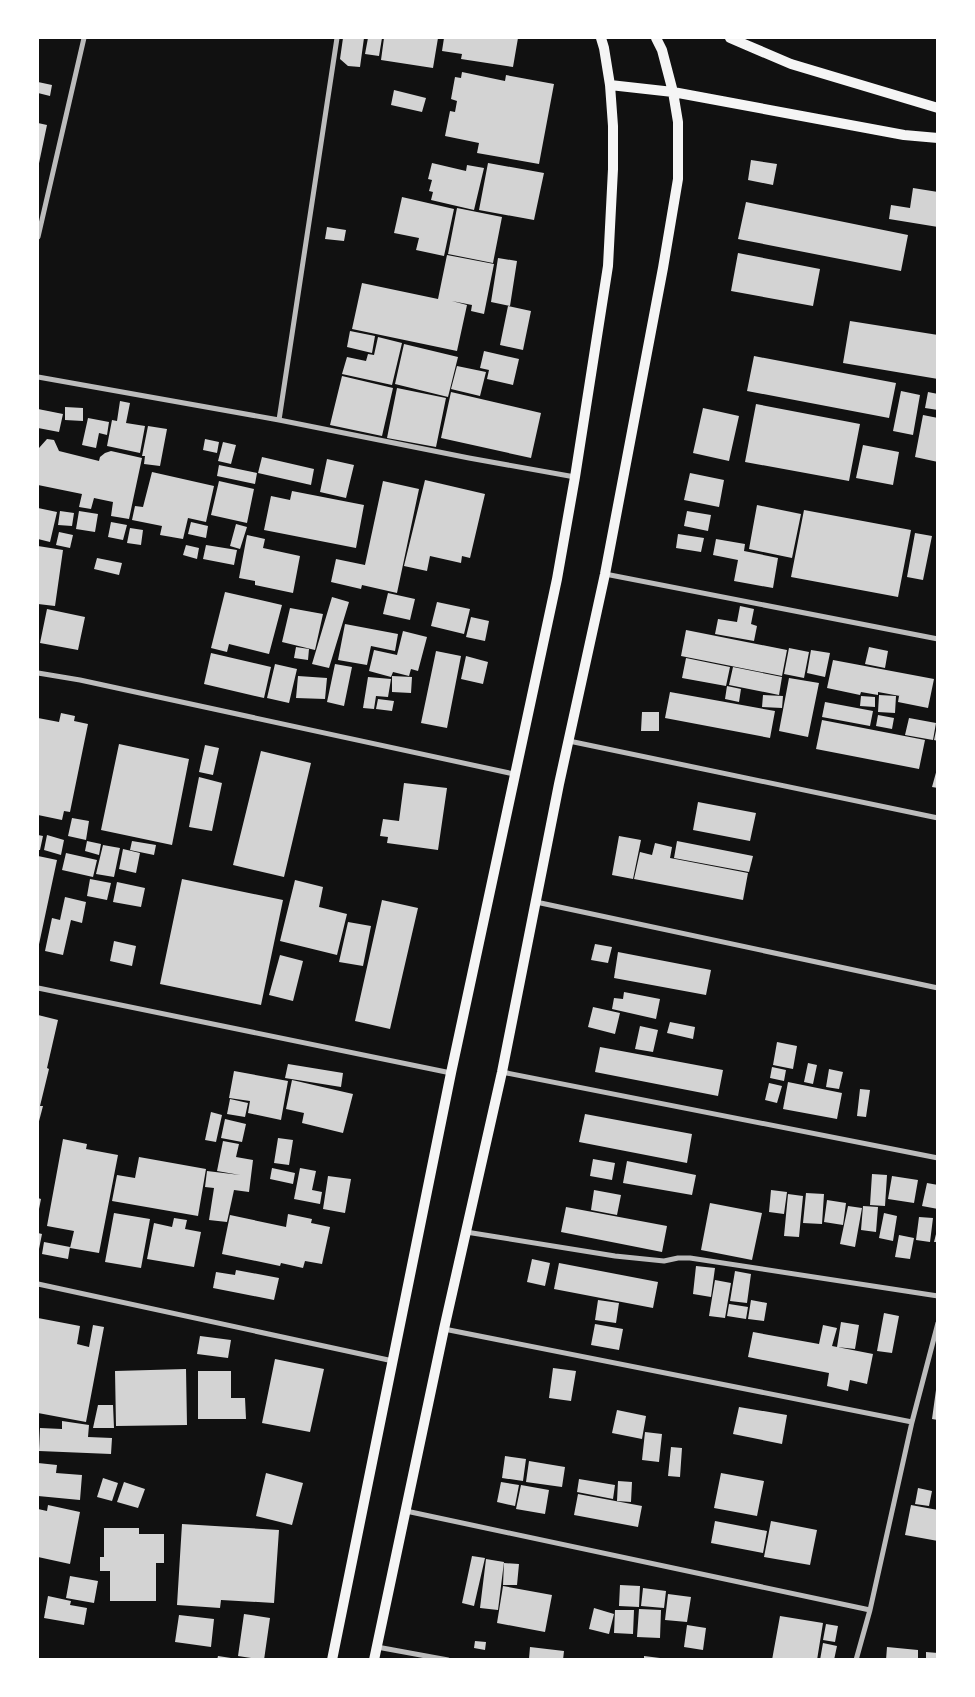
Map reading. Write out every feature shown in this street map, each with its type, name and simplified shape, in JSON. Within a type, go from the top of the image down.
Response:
[{"type":"main road","points":[[332,1660],[451,1073],[557,579],[575,477],[608,266],[613,169],[613,126],[610,85],[604,48],[600,38]]},
{"type":"main road","points":[[374,1660],[444,1330],[502,1072],[605,574],[647,355],[678,179],[678,122],[673,92],[662,50],[656,38]]},
{"type":"main road","points":[[730,38],[791,64],[938,108]]},
{"type":"main road","points":[[610,85],[673,92],[904,135],[938,138]]},
{"type":"street","points":[[38,237],[84,38]]},
{"type":"street","points":[[279,420],[337,38]]},
{"type":"street","points":[[38,377],[279,420],[575,477]]},
{"type":"street","points":[[605,574],[938,640]]},
{"type":"street","points":[[38,674],[80,680],[514,774]]},
{"type":"street","points":[[569,741],[938,818]]},
{"type":"street","points":[[536,902],[938,988]]},
{"type":"street","points":[[38,988],[451,1073]]},
{"type":"street","points":[[502,1072],[938,1158]]},
{"type":"street","points":[[466,1232],[615,1256],[664,1261],[690,1258],[938,1296]]},
{"type":"street","points":[[38,1284],[393,1361]]},
{"type":"street","points":[[856,1660],[870,1610],[912,1422],[938,1323]]},
{"type":"street","points":[[444,1330],[912,1422]]},
{"type":"street","points":[[406,1511],[870,1610]]},
{"type":"street","points":[[377,1647],[448,1660]]},
{"type":"building","points":[[343,38],[364,38],[360,67],[348,66],[340,59]]},
{"type":"building","points":[[368,38],[382,38],[379,56],[365,54]]},
{"type":"building","points":[[384,38],[438,38],[433,68],[381,60]]},
{"type":"building","points":[[444,38],[518,38],[513,67],[461,59],[462,54],[442,51]]},
{"type":"building","points":[[462,72],[505,81],[506,75],[554,84],[539,164],[477,153],[479,143],[445,136],[450,111],[455,112],[457,101],[451,99],[455,77],[461,78]]},
{"type":"building","points":[[38,82],[52,85],[50,96],[38,93]]},
{"type":"building","points":[[394,90],[426,98],[422,112],[391,105]]},
{"type":"building","points":[[38,123],[47,125],[38,168]]},
{"type":"building","points":[[751,160],[777,164],[773,185],[748,180]]},
{"type":"building","points":[[432,163],[466,171],[467,165],[484,168],[474,210],[431,200],[433,192],[429,191],[432,180],[428,179]]},
{"type":"building","points":[[488,163],[544,173],[534,220],[479,210]]},
{"type":"building","points":[[913,188],[938,192],[938,227],[889,219],[891,205],[910,208]]},
{"type":"building","points":[[402,197],[454,209],[444,256],[416,250],[419,238],[394,233]]},
{"type":"building","points":[[746,202],[908,235],[901,271],[738,239]]},
{"type":"building","points":[[457,208],[502,217],[493,263],[448,254]]},
{"type":"building","points":[[327,227],[346,230],[344,241],[325,239]]},
{"type":"building","points":[[738,253],[820,269],[813,306],[731,291]]},
{"type":"building","points":[[447,255],[494,264],[484,314],[471,311],[472,305],[452,301],[467,305],[457,351],[352,329],[362,283],[438,299]]},
{"type":"building","points":[[498,258],[517,261],[510,306],[491,302]]},
{"type":"building","points":[[508,306],[531,311],[523,350],[500,345]]},
{"type":"building","points":[[850,321],[938,335],[938,379],[843,363]]},
{"type":"building","points":[[350,331],[375,336],[372,353],[347,347]]},
{"type":"building","points":[[378,337],[402,343],[392,385],[342,374],[347,357],[366,361],[368,354],[374,355]]},
{"type":"building","points":[[404,344],[458,357],[448,397],[395,384]]},
{"type":"building","points":[[484,351],[519,359],[513,385],[487,379],[489,370],[480,368]]},
{"type":"building","points":[[754,356],[896,383],[889,418],[747,391]]},
{"type":"building","points":[[457,366],[486,372],[480,396],[451,389]]},
{"type":"building","points":[[342,376],[393,388],[382,436],[330,425]]},
{"type":"building","points":[[397,388],[446,398],[436,447],[387,438]]},
{"type":"building","points":[[901,391],[920,395],[913,435],[893,431]]},
{"type":"building","points":[[451,392],[541,413],[531,458],[441,438]]},
{"type":"building","points":[[928,392],[938,394],[938,410],[925,408]]},
{"type":"building","points":[[120,401],[130,403],[126,423],[145,426],[140,453],[107,446],[112,420],[117,421]]},
{"type":"building","points":[[756,404],[860,424],[849,481],[745,462]]},
{"type":"building","points":[[65,407],[83,408],[83,421],[65,420]]},
{"type":"building","points":[[703,408],[739,416],[729,461],[693,453]]},
{"type":"building","points":[[38,409],[63,414],[59,432],[38,428]]},
{"type":"building","points":[[923,415],[938,418],[938,462],[915,457]]},
{"type":"building","points":[[88,418],[109,422],[107,435],[99,433],[96,448],[82,445]]},
{"type":"building","points":[[148,426],[167,429],[160,466],[144,464],[145,456],[142,456]]},
{"type":"building","points":[[47,439],[54,440],[59,451],[99,461],[100,457],[111,451],[142,458],[129,519],[111,516],[113,502],[94,498],[91,509],[79,507],[82,494],[38,485],[39,448]]},
{"type":"building","points":[[205,439],[219,442],[217,453],[203,450]]},
{"type":"building","points":[[223,442],[236,445],[231,464],[218,461]]},
{"type":"building","points":[[863,445],[899,452],[893,485],[856,478]]},
{"type":"building","points":[[262,457],[314,469],[311,485],[258,473]]},
{"type":"building","points":[[327,459],[354,465],[346,498],[320,492]]},
{"type":"building","points":[[219,465],[257,473],[255,484],[217,476]]},
{"type":"building","points":[[152,472],[214,486],[206,522],[188,518],[183,539],[160,535],[162,526],[132,520],[135,506],[143,507]]},
{"type":"building","points":[[690,473],[724,480],[719,507],[684,500]]},
{"type":"building","points":[[425,480],[485,494],[470,558],[462,556],[461,563],[430,556],[427,571],[404,566]]},
{"type":"building","points":[[219,481],[254,489],[247,523],[211,515]]},
{"type":"building","points":[[383,481],[419,489],[397,593],[362,585],[361,589],[331,582],[336,559],[365,565]]},
{"type":"building","points":[[292,491],[364,505],[356,548],[264,530],[271,496],[290,500]]},
{"type":"building","points":[[757,505],[801,514],[792,558],[749,549]]},
{"type":"building","points":[[38,508],[57,512],[50,542],[38,539]]},
{"type":"building","points":[[804,510],[911,530],[898,597],[791,577]]},
{"type":"building","points":[[60,511],[74,513],[72,526],[58,525]]},
{"type":"building","points":[[79,511],[98,514],[95,532],[76,529]]},
{"type":"building","points":[[687,511],[711,515],[708,531],[684,526]]},
{"type":"building","points":[[111,522],[127,525],[123,540],[108,537]]},
{"type":"building","points":[[191,522],[208,526],[206,538],[188,534]]},
{"type":"building","points":[[236,524],[247,527],[240,549],[230,546]]},
{"type":"building","points":[[130,528],[143,530],[141,545],[127,543]]},
{"type":"building","points":[[59,532],[73,535],[70,548],[56,545]]},
{"type":"building","points":[[915,533],[932,536],[923,580],[907,577]]},
{"type":"building","points":[[678,534],[704,538],[701,552],[676,548]]},
{"type":"building","points":[[247,535],[265,539],[263,548],[300,556],[293,593],[255,585],[255,581],[239,578]]},
{"type":"building","points":[[716,539],[745,544],[744,551],[778,558],[773,588],[734,581],[738,560],[713,555]]},
{"type":"building","points":[[186,545],[199,548],[197,559],[183,555]]},
{"type":"building","points":[[206,545],[237,550],[234,565],[203,559]]},
{"type":"building","points":[[38,546],[63,550],[55,606],[38,604]]},
{"type":"building","points":[[97,558],[122,563],[119,575],[94,569]]},
{"type":"building","points":[[225,592],[282,605],[269,654],[229,644],[227,652],[211,648]]},
{"type":"building","points":[[388,593],[415,599],[410,620],[383,614]]},
{"type":"building","points":[[332,597],[349,602],[329,668],[312,664]]},
{"type":"building","points":[[437,602],[470,609],[464,634],[431,626]]},
{"type":"building","points":[[740,606],[754,609],[751,624],[757,626],[754,641],[715,634],[718,619],[737,622]]},
{"type":"building","points":[[290,608],[323,614],[315,650],[282,642]]},
{"type":"building","points":[[47,609],[85,617],[78,650],[40,643]]},
{"type":"building","points":[[471,617],[489,621],[485,641],[466,637]]},
{"type":"building","points":[[345,624],[398,634],[395,651],[371,646],[367,665],[338,660]]},
{"type":"building","points":[[686,630],[787,650],[782,676],[681,656]]},
{"type":"building","points":[[403,631],[427,637],[418,671],[411,669],[409,676],[393,672],[391,677],[369,671],[374,650],[397,655]]},
{"type":"building","points":[[296,647],[309,649],[308,660],[294,658]]},
{"type":"building","points":[[869,647],[888,651],[885,668],[865,664]]},
{"type":"building","points":[[789,648],[809,652],[804,678],[784,674]]},
{"type":"building","points":[[811,650],[830,653],[825,677],[807,673]]},
{"type":"building","points":[[436,651],[461,656],[447,728],[421,723]]},
{"type":"building","points":[[211,653],[271,667],[264,698],[204,684]]},
{"type":"building","points":[[466,656],[488,662],[483,684],[461,679]]},
{"type":"building","points":[[686,658],[730,667],[726,686],[682,678]]},
{"type":"building","points":[[833,660],[934,679],[928,708],[898,702],[900,696],[878,692],[878,695],[861,692],[860,695],[827,688]]},
{"type":"building","points":[[275,664],[297,669],[289,703],[267,698]]},
{"type":"building","points":[[335,664],[352,667],[344,706],[327,702]]},
{"type":"building","points":[[733,667],[782,677],[779,695],[729,685]]},
{"type":"building","points":[[298,676],[327,678],[325,699],[296,698]]},
{"type":"building","points":[[392,676],[412,677],[411,693],[392,692]]},
{"type":"building","points":[[368,677],[391,679],[388,697],[376,696],[374,709],[363,708]]},
{"type":"building","points":[[789,678],[819,683],[808,737],[779,731]]},
{"type":"building","points":[[727,686],[741,689],[739,702],[725,699]]},
{"type":"building","points":[[670,692],[775,711],[770,738],[665,718]]},
{"type":"building","points":[[763,695],[783,696],[782,708],[762,707]]},
{"type":"building","points":[[879,695],[896,696],[895,713],[878,712]]},
{"type":"building","points":[[861,696],[875,697],[875,707],[860,706]]},
{"type":"building","points":[[378,699],[394,701],[392,711],[376,709]]},
{"type":"building","points":[[825,702],[873,711],[870,726],[822,717]]},
{"type":"building","points":[[642,712],[659,712],[659,731],[641,731]]},
{"type":"building","points":[[61,713],[75,716],[74,721],[88,724],[70,812],[64,811],[62,820],[38,815],[38,718],[59,722]]},
{"type":"building","points":[[878,715],[894,718],[892,729],[876,726]]},
{"type":"building","points":[[909,718],[936,723],[933,740],[905,735]]},
{"type":"building","points":[[822,720],[925,740],[919,769],[816,749]]},
{"type":"building","points":[[938,726],[938,741],[934,740]]},
{"type":"building","points":[[119,744],[189,759],[172,845],[101,830]]},
{"type":"building","points":[[205,745],[219,748],[213,775],[199,772]]},
{"type":"building","points":[[261,751],[311,763],[284,877],[233,865]]},
{"type":"building","points":[[938,769],[938,788],[932,787]]},
{"type":"building","points":[[199,777],[222,783],[212,831],[189,827]]},
{"type":"building","points":[[404,783],[447,788],[438,850],[387,843],[388,837],[380,836],[383,819],[399,821]]},
{"type":"building","points":[[698,802],[756,813],[750,841],[693,830]]},
{"type":"building","points":[[72,818],[89,821],[86,840],[68,836]]},
{"type":"building","points":[[38,835],[43,836],[40,850],[38,850]]},
{"type":"building","points":[[47,835],[64,840],[61,855],[44,850]]},
{"type":"building","points":[[619,836],[641,840],[633,879],[612,875]]},
{"type":"building","points":[[87,841],[101,844],[99,855],[85,851]]},
{"type":"building","points":[[132,841],[156,845],[154,855],[130,850]]},
{"type":"building","points":[[677,841],[753,856],[749,872],[674,858]]},
{"type":"building","points":[[655,843],[672,847],[670,858],[748,873],[743,900],[634,879],[640,852],[652,855]]},
{"type":"building","points":[[103,845],[120,848],[114,877],[96,874]]},
{"type":"building","points":[[123,849],[140,853],[136,873],[119,869]]},
{"type":"building","points":[[66,853],[97,860],[93,877],[62,870]]},
{"type":"building","points":[[38,856],[57,860],[38,949]]},
{"type":"building","points":[[90,879],[111,883],[107,900],[87,896]]},
{"type":"building","points":[[182,879],[283,900],[261,1005],[160,984]]},
{"type":"building","points":[[295,880],[323,887],[319,907],[347,914],[337,955],[280,941]]},
{"type":"building","points":[[117,882],[145,888],[141,907],[113,902]]},
{"type":"building","points":[[65,897],[86,902],[82,923],[71,920],[63,955],[45,951],[52,918],[60,920]]},
{"type":"building","points":[[382,900],[418,908],[390,1029],[355,1021]]},
{"type":"building","points":[[348,922],[371,926],[363,966],[339,962]]},
{"type":"building","points":[[114,941],[136,946],[132,966],[110,961]]},
{"type":"building","points":[[595,944],[612,947],[608,963],[591,960]]},
{"type":"building","points":[[618,952],[711,970],[706,995],[614,978]]},
{"type":"building","points":[[280,955],[303,961],[293,1001],[269,995]]},
{"type":"building","points":[[624,992],[660,999],[656,1019],[612,1009],[614,998],[623,999]]},
{"type":"building","points":[[593,1007],[620,1013],[615,1034],[588,1027]]},
{"type":"building","points":[[38,1015],[58,1020],[47,1068],[49,1069],[40,1106],[43,1106],[38,1125]]},
{"type":"building","points":[[670,1022],[695,1027],[693,1039],[667,1033]]},
{"type":"building","points":[[640,1026],[658,1030],[653,1052],[635,1049]]},
{"type":"building","points":[[777,1042],[797,1046],[793,1069],[773,1065]]},
{"type":"building","points":[[600,1047],[723,1070],[718,1096],[595,1072]]},
{"type":"building","points":[[808,1063],[817,1065],[813,1084],[804,1082]]},
{"type":"building","points":[[288,1064],[343,1073],[341,1087],[285,1078]]},
{"type":"building","points":[[772,1067],[786,1070],[784,1081],[770,1078]]},
{"type":"building","points":[[829,1069],[843,1072],[839,1089],[826,1087]]},
{"type":"building","points":[[234,1071],[288,1081],[281,1120],[248,1113],[250,1101],[229,1098]]},
{"type":"building","points":[[292,1080],[353,1094],[343,1133],[302,1123],[304,1113],[286,1109]]},
{"type":"building","points":[[788,1082],[842,1093],[837,1119],[783,1109]]},
{"type":"building","points":[[769,1083],[782,1086],[777,1103],[765,1100]]},
{"type":"building","points":[[860,1089],[870,1090],[866,1117],[857,1116]]},
{"type":"building","points":[[230,1099],[248,1103],[245,1117],[227,1114]]},
{"type":"building","points":[[211,1112],[222,1115],[216,1142],[205,1140]]},
{"type":"building","points":[[585,1114],[692,1134],[687,1163],[579,1142]]},
{"type":"building","points":[[225,1119],[246,1124],[242,1142],[221,1138]]},
{"type":"building","points":[[278,1138],[293,1140],[289,1165],[274,1163]]},
{"type":"building","points":[[63,1139],[87,1144],[86,1149],[118,1155],[99,1253],[70,1248],[74,1231],[47,1226]]},
{"type":"building","points":[[223,1141],[239,1144],[236,1157],[253,1160],[249,1192],[234,1190],[227,1222],[209,1220],[214,1188],[205,1187],[207,1171],[240,1175],[217,1171]]},
{"type":"building","points":[[139,1157],[206,1169],[198,1216],[112,1201],[117,1175],[135,1178]]},
{"type":"building","points":[[593,1159],[615,1163],[612,1180],[590,1176]]},
{"type":"building","points":[[627,1161],[696,1175],[692,1195],[623,1183]]},
{"type":"building","points":[[272,1168],[295,1173],[293,1184],[270,1179]]},
{"type":"building","points":[[300,1168],[316,1171],[312,1190],[322,1192],[320,1204],[294,1199]]},
{"type":"building","points":[[872,1174],[887,1175],[885,1206],[870,1205]]},
{"type":"building","points":[[328,1176],[351,1179],[345,1213],[323,1209]]},
{"type":"building","points":[[892,1176],[918,1180],[914,1203],[888,1199]]},
{"type":"building","points":[[927,1183],[938,1185],[938,1209],[922,1206]]},
{"type":"building","points":[[594,1190],[621,1195],[617,1215],[591,1210]]},
{"type":"building","points":[[771,1190],[787,1192],[784,1214],[769,1212]]},
{"type":"building","points":[[806,1193],[824,1194],[822,1224],[803,1223]]},
{"type":"building","points":[[788,1194],[803,1196],[799,1237],[784,1236]]},
{"type":"building","points":[[38,1198],[41,1199],[38,1214]]},
{"type":"building","points":[[827,1200],[846,1203],[843,1225],[824,1222]]},
{"type":"building","points":[[710,1203],[762,1213],[752,1260],[701,1250]]},
{"type":"building","points":[[848,1206],[862,1208],[855,1247],[840,1244]]},
{"type":"building","points":[[863,1206],[878,1207],[876,1232],[861,1230]]},
{"type":"building","points":[[566,1207],[667,1226],[662,1252],[561,1232]]},
{"type":"building","points":[[114,1213],[150,1219],[141,1268],[105,1262]]},
{"type":"building","points":[[884,1213],[897,1216],[893,1241],[879,1238]]},
{"type":"building","points":[[288,1214],[312,1219],[311,1223],[330,1227],[322,1264],[305,1261],[303,1268],[281,1263],[280,1266],[222,1254],[230,1215],[286,1227]]},
{"type":"building","points":[[919,1217],[933,1218],[930,1242],[916,1240]]},
{"type":"building","points":[[174,1218],[187,1220],[185,1229],[201,1232],[194,1267],[147,1259],[154,1223],[172,1227]]},
{"type":"building","points":[[937,1230],[938,1242],[934,1242]]},
{"type":"building","points":[[38,1233],[42,1234],[38,1254]]},
{"type":"building","points":[[899,1235],[914,1238],[910,1259],[895,1257]]},
{"type":"building","points":[[44,1242],[70,1247],[68,1259],[42,1254]]},
{"type":"building","points":[[532,1259],[550,1263],[545,1286],[527,1282]]},
{"type":"building","points":[[559,1263],[658,1282],[653,1308],[554,1289]]},
{"type":"building","points":[[696,1266],[715,1268],[711,1297],[693,1294]]},
{"type":"building","points":[[236,1270],[279,1278],[274,1300],[213,1288],[216,1272],[235,1275]]},
{"type":"building","points":[[735,1271],[751,1274],[747,1303],[730,1301]]},
{"type":"building","points":[[715,1280],[731,1283],[725,1318],[709,1316]]},
{"type":"building","points":[[598,1300],[619,1303],[616,1323],[595,1320]]},
{"type":"building","points":[[751,1300],[767,1303],[764,1321],[748,1319]]},
{"type":"building","points":[[729,1304],[748,1307],[746,1319],[727,1316]]},
{"type":"building","points":[[884,1313],[899,1316],[892,1353],[877,1351]]},
{"type":"building","points":[[38,1318],[80,1326],[77,1344],[89,1347],[93,1325],[104,1327],[86,1422],[38,1413]]},
{"type":"building","points":[[841,1322],[859,1325],[855,1349],[837,1347]]},
{"type":"building","points":[[595,1324],[623,1329],[619,1350],[591,1345]]},
{"type":"building","points":[[823,1325],[837,1328],[832,1346],[873,1354],[867,1384],[850,1380],[848,1391],[827,1386],[829,1373],[748,1357],[753,1332],[819,1344]]},
{"type":"building","points":[[200,1336],[231,1340],[228,1358],[197,1354]]},
{"type":"building","points":[[275,1359],[324,1369],[310,1432],[262,1423]]},
{"type":"building","points":[[553,1368],[576,1371],[571,1401],[549,1398]]},
{"type":"building","points":[[186,1369],[187,1425],[116,1426],[115,1371]]},
{"type":"building","points":[[198,1371],[231,1371],[231,1398],[245,1398],[246,1419],[198,1419]]},
{"type":"building","points":[[936,1390],[938,1390],[938,1420],[932,1419]]},
{"type":"building","points":[[98,1405],[113,1405],[114,1428],[93,1428]]},
{"type":"building","points":[[739,1407],[787,1415],[782,1444],[733,1434]]},
{"type":"building","points":[[617,1410],[646,1416],[642,1439],[612,1433]]},
{"type":"building","points":[[62,1421],[89,1425],[88,1437],[112,1438],[111,1454],[39,1451],[40,1428],[62,1429]]},
{"type":"building","points":[[645,1432],[662,1434],[659,1462],[642,1460]]},
{"type":"building","points":[[671,1447],[682,1448],[680,1477],[668,1476]]},
{"type":"building","points":[[505,1456],[526,1459],[523,1481],[502,1478]]},
{"type":"building","points":[[529,1461],[565,1467],[562,1487],[526,1482]]},
{"type":"building","points":[[38,1463],[57,1465],[56,1473],[82,1475],[80,1500],[38,1496]]},
{"type":"building","points":[[266,1473],[303,1483],[292,1525],[256,1516]]},
{"type":"building","points":[[721,1473],[764,1481],[757,1516],[714,1508]]},
{"type":"building","points":[[103,1478],[118,1483],[112,1501],[97,1497]]},
{"type":"building","points":[[579,1479],[615,1485],[613,1499],[577,1492]]},
{"type":"building","points":[[618,1481],[632,1482],[631,1502],[617,1501]]},
{"type":"building","points":[[124,1482],[145,1489],[138,1508],[117,1502]]},
{"type":"building","points":[[501,1482],[519,1485],[515,1506],[497,1502]]},
{"type":"building","points":[[521,1485],[549,1490],[545,1514],[516,1509]]},
{"type":"building","points":[[918,1488],[932,1491],[929,1506],[915,1504]]},
{"type":"building","points":[[578,1494],[642,1506],[638,1527],[574,1515]]},
{"type":"building","points":[[48,1505],[80,1512],[70,1564],[38,1557],[38,1509],[47,1511]]},
{"type":"building","points":[[911,1505],[938,1510],[938,1541],[905,1535]]},
{"type":"building","points":[[715,1521],[767,1531],[763,1553],[711,1543]]},
{"type":"building","points":[[771,1521],[817,1530],[810,1565],[764,1557]]},
{"type":"building","points":[[182,1524],[279,1530],[274,1603],[221,1600],[220,1608],[177,1605]]},
{"type":"building","points":[[104,1528],[139,1528],[139,1534],[164,1534],[164,1563],[156,1563],[156,1601],[110,1601],[110,1571],[100,1571],[100,1557],[104,1557]]},
{"type":"building","points":[[472,1556],[485,1558],[474,1606],[462,1603]]},
{"type":"building","points":[[486,1559],[504,1562],[498,1610],[480,1608]]},
{"type":"building","points":[[504,1563],[519,1564],[517,1585],[503,1585]]},
{"type":"building","points":[[70,1576],[98,1581],[94,1603],[66,1598]]},
{"type":"building","points":[[620,1585],[640,1586],[639,1607],[619,1606]]},
{"type":"building","points":[[503,1586],[552,1595],[545,1632],[497,1623]]},
{"type":"building","points":[[643,1588],[666,1591],[664,1608],[641,1606]]},
{"type":"building","points":[[668,1594],[691,1597],[687,1622],[665,1620]]},
{"type":"building","points":[[48,1596],[71,1601],[70,1605],[87,1608],[84,1625],[44,1618]]},
{"type":"building","points":[[594,1608],[614,1614],[609,1634],[589,1629]]},
{"type":"building","points":[[639,1609],[661,1610],[660,1638],[637,1637]]},
{"type":"building","points":[[615,1610],[634,1610],[633,1634],[614,1633]]},
{"type":"building","points":[[244,1614],[270,1618],[264,1660],[238,1656]]},
{"type":"building","points":[[179,1615],[214,1619],[211,1647],[175,1642]]},
{"type":"building","points":[[780,1616],[823,1623],[817,1660],[772,1660]]},
{"type":"building","points":[[826,1624],[838,1626],[835,1642],[823,1640]]},
{"type":"building","points":[[687,1625],[706,1628],[703,1650],[684,1647]]},
{"type":"building","points":[[475,1641],[486,1642],[485,1650],[474,1648]]},
{"type":"building","points":[[823,1643],[837,1646],[834,1660],[820,1660]]},
{"type":"building","points":[[530,1647],[564,1651],[563,1660],[529,1659]]},
{"type":"building","points":[[887,1647],[918,1650],[918,1660],[886,1660]]},
{"type":"building","points":[[926,1652],[938,1653],[938,1660],[926,1660]]},
{"type":"building","points":[[218,1656],[231,1658],[231,1660],[217,1660]]},
{"type":"building","points":[[644,1656],[660,1658],[659,1660],[644,1660]]}]
